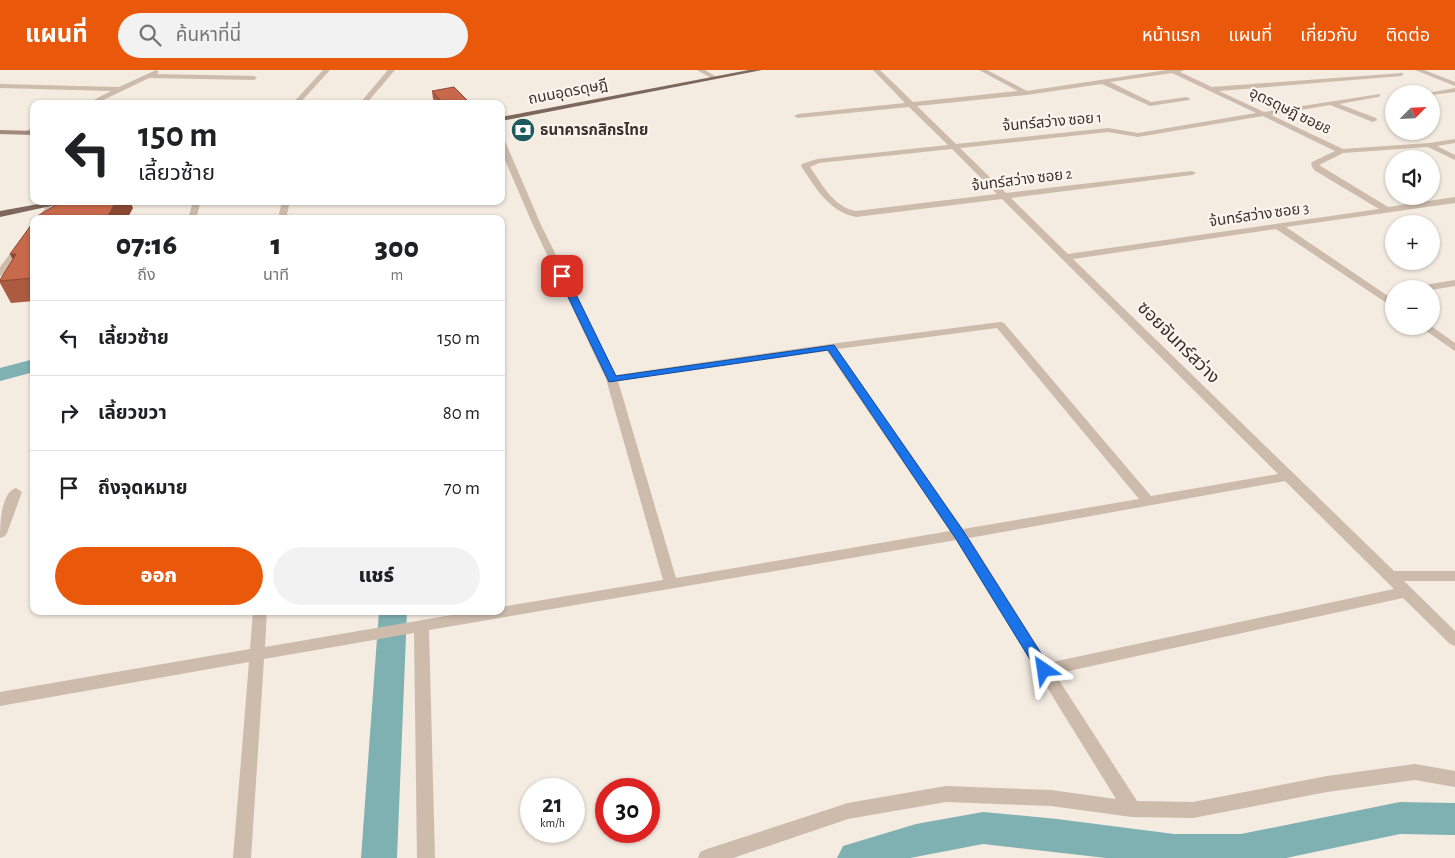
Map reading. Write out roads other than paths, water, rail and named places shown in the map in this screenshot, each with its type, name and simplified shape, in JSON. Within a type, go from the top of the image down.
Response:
[{"type":"main road","name":"ถนนอุดรดุษฎี","points":[[505,118],[759,70]]},
{"type":"main road","points":[[0,214],[52,205]]},
{"type":"street","points":[[98,100],[161,70]]},
{"type":"street","points":[[299,100],[327,70]]},
{"type":"street","points":[[366,100],[392,70]]},
{"type":"street","points":[[700,70],[715,78]]},
{"type":"street","name":"ซอยจันทร์สว่าง","points":[[876,70],[1455,640]]},
{"type":"street","points":[[982,70],[1026,93]]},
{"type":"street","points":[[798,116],[1026,93],[1174,70]]},
{"type":"street","name":"อุดรดุษฎี ซอย8","points":[[1174,70],[1342,151]]},
{"type":"street","points":[[1418,70],[1455,84]]},
{"type":"street","points":[[1211,89],[1401,74]]},
{"type":"street","points":[[149,76],[254,78]]},
{"type":"street","points":[[1104,82],[1150,104],[1187,98]]},
{"type":"street","points":[[0,86],[122,89]]},
{"type":"street","points":[[1440,92],[1455,90]]},
{"type":"street","name":"จ้นทร์สว่าง ซอย 1","points":[[856,214],[846,213],[837,208],[805,166],[817,161],[1108,130],[1138,135],[1378,95]]},
{"type":"street","points":[[1330,103],[1373,120]]},
{"type":"street","points":[[25,133],[30,131]]},
{"type":"street","points":[[0,132],[30,133]]},
{"type":"street","points":[[1387,210],[1317,168],[1315,164],[1318,160],[1342,151],[1429,145],[1455,141]]},
{"type":"street","points":[[1429,145],[1455,158]]},
{"type":"street","points":[[505,150],[537,225],[612,379],[671,584]]},
{"type":"street","name":"จ้นทร์สว่าง ซอย 2","points":[[856,214],[1192,173]]},
{"type":"street","name":"จ้นทร์สว่าง ซอย 3","points":[[1066,257],[1455,200]]},
{"type":"street","points":[[44,215],[52,205]]},
{"type":"street","points":[[1278,226],[1385,299]]},
{"type":"street","points":[[0,273],[30,233]]},
{"type":"street","points":[[1440,285],[1455,283]]},
{"type":"street","points":[[1379,295],[1385,294]]},
{"type":"street","points":[[612,379],[830,347],[1000,326],[1149,502]]},
{"type":"street","points":[[1437,335],[1455,348]]},
{"type":"street","points":[[830,347],[960,536],[1132,809]]},
{"type":"street","points":[[505,610],[960,536],[1288,476]]},
{"type":"street","points":[[0,533],[16,492]]},
{"type":"street","points":[[1390,576],[1455,576]]},
{"type":"street","points":[[1044,670],[1406,592]]},
{"type":"street","points":[[242,858],[260,615]]},
{"type":"street","points":[[0,699],[474,615]]},
{"type":"street","points":[[415,626],[426,858]]},
{"type":"street","points":[[707,858],[848,811],[946,794],[1051,798],[1132,809],[1193,810],[1327,784],[1415,772],[1455,780]]},
{"type":"waterway","points":[[0,375],[30,366]]},
{"type":"waterway","points":[[379,858],[393,615]]},
{"type":"waterway","points":[[855,858],[916,840],[983,828],[1057,835],[1174,851],[1241,851],[1400,818],[1455,819]]},
{"type":"place","name":"ธนาคารกสิกรไทย","points":[[523,130]]}]
